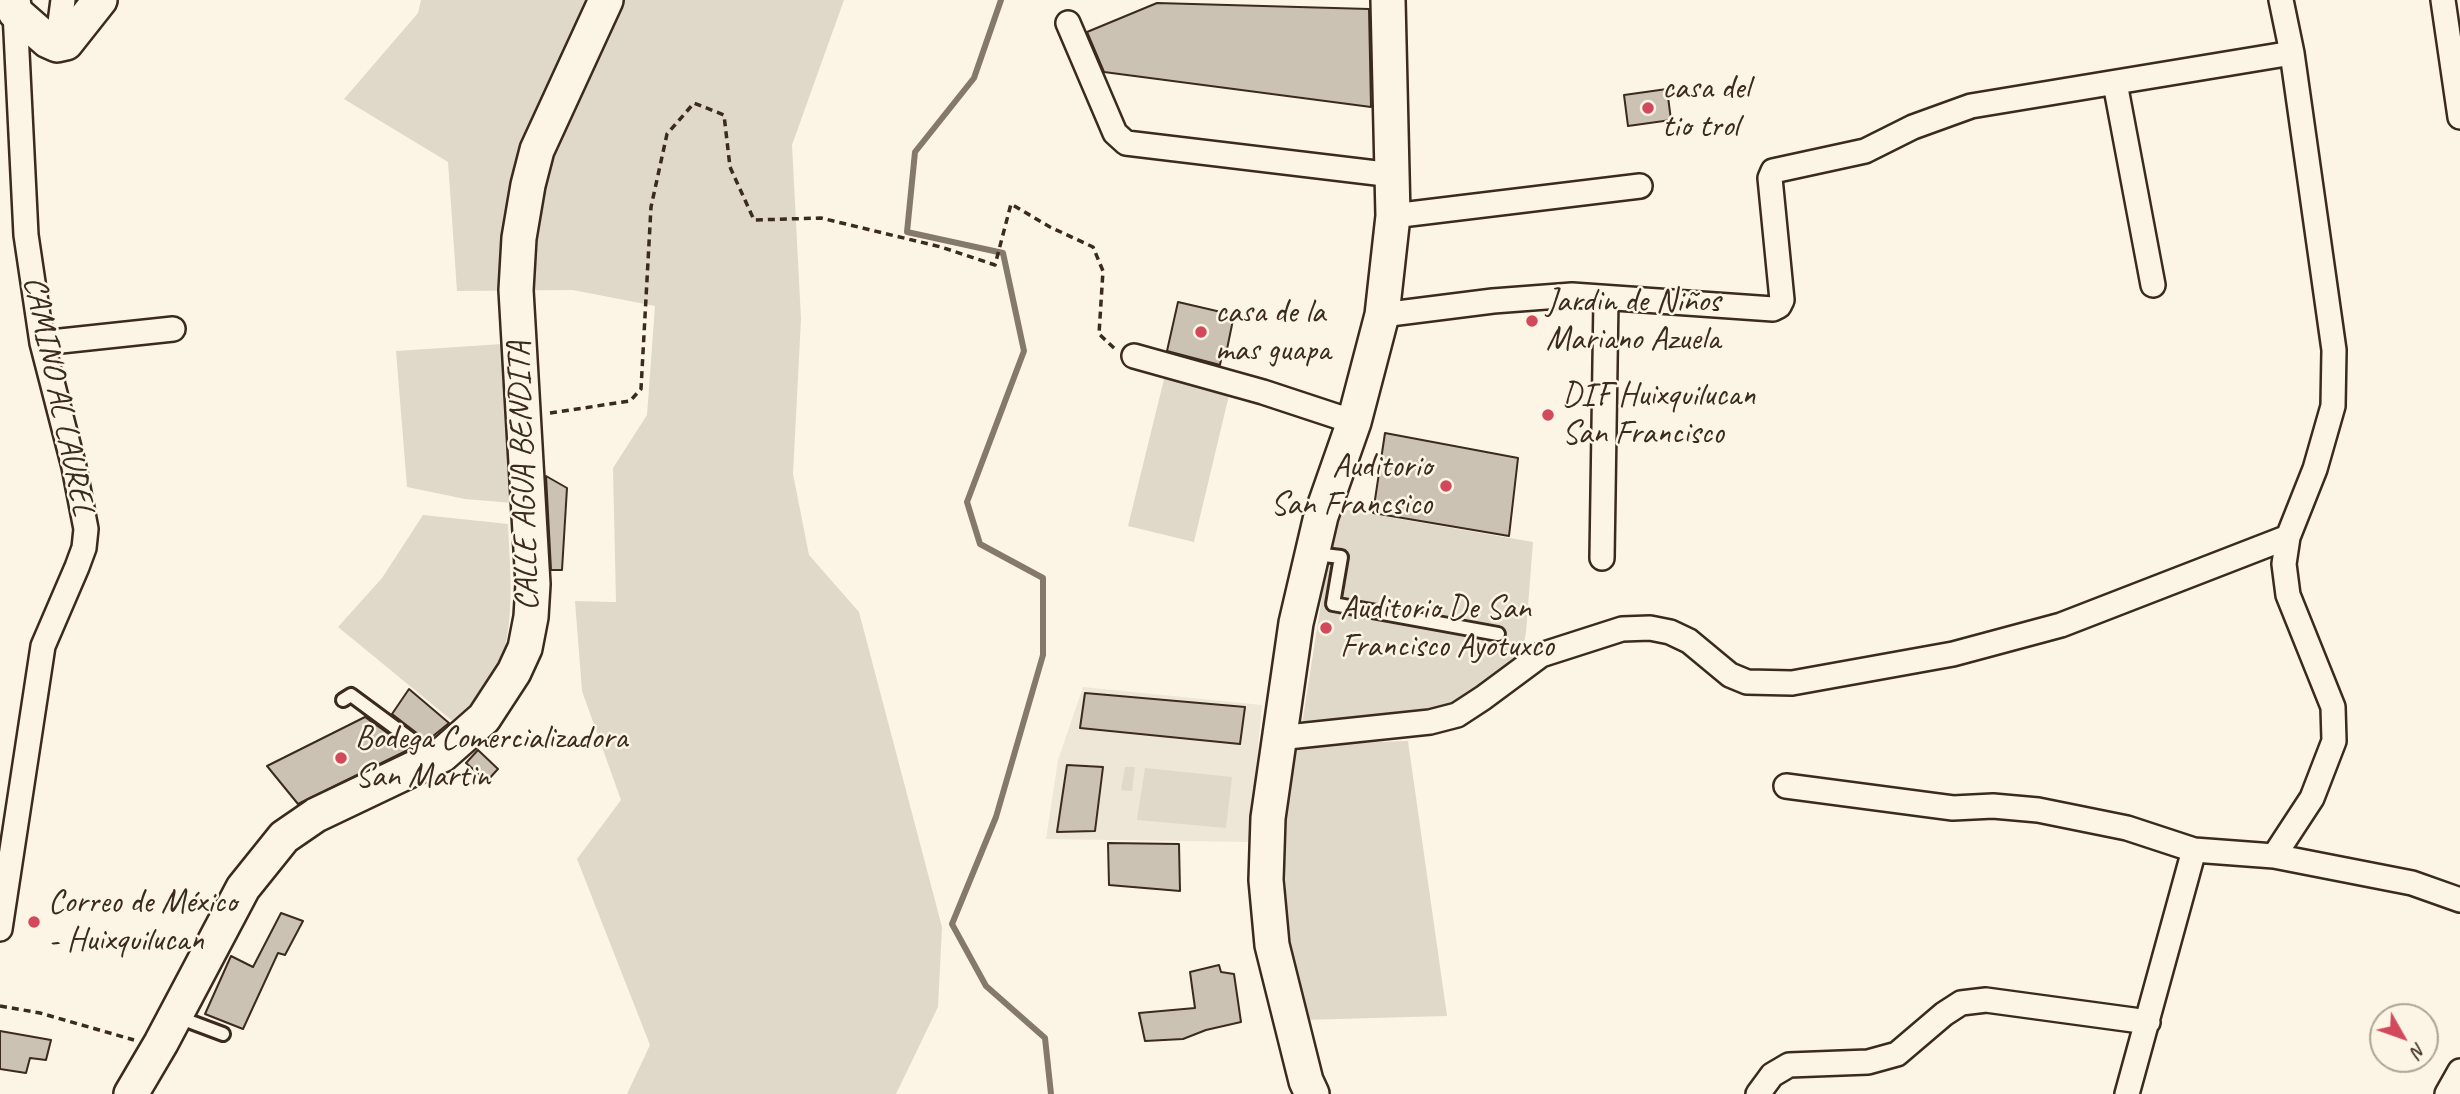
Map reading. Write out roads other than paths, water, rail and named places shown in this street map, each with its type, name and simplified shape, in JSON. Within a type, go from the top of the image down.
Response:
[{"type":"main road","points":[[57,46],[66,43],[100,0]]},
{"type":"main road","name":"CALLE AGUA BENDITA","points":[[131,1094],[243,888],[284,837],[316,815],[442,755],[484,718],[500,697],[520,660],[531,617],[533,584],[516,290],[519,238],[537,150],[606,0]]},
{"type":"main road","points":[[1312,1094],[1306,1081],[1272,945],[1266,880],[1268,818],[1297,622],[1312,554],[1321,516],[1353,422],[1382,315],[1393,216],[1388,0]]},
{"type":"main road","name":"CAMINO AL LAUREL","points":[[14,6],[48,41],[57,46]]},
{"type":"street","points":[[57,46],[63,0]]},
{"type":"street","points":[[2274,856],[2312,799],[2334,741],[2333,707],[2288,595],[2284,564],[2288,537],[2315,469],[2333,406],[2334,350],[2292,53],[2281,0]]},
{"type":"street","points":[[2443,0],[2460,117]]},
{"type":"street","name":"CAMINO AL LAUREL","points":[[0,929],[43,646],[84,548],[86,529],[74,467],[42,343],[10,139],[14,6]]},
{"type":"street","points":[[1068,23],[1115,133],[1126,143],[1393,175]]},
{"type":"street","points":[[1382,315],[1493,301],[1572,295],[1773,309],[1779,306],[1782,300],[1769,178],[1773,171],[1865,151],[1913,127],[1971,106],[2292,53]]},
{"type":"street","points":[[2115,83],[2153,285]]},
{"type":"street","points":[[1393,216],[1640,186]]},
{"type":"street","points":[[1602,558],[1606,299]]},
{"type":"street","points":[[42,343],[173,329]]},
{"type":"street","points":[[1133,356],[1353,422]]},
{"type":"street","points":[[1278,738],[1430,722],[1457,715],[1541,655],[1622,629],[1650,628],[1670,632],[1689,641],[1730,675],[1747,682],[1792,683],[1953,654],[2061,625],[2288,537]]},
{"type":"street","points":[[1786,786],[1953,808],[1993,806],[2038,810],[2127,828],[2194,850],[2274,856],[2412,883],[2460,900]]},
{"type":"street","points":[[2127,1094],[2194,850]]},
{"type":"street","points":[[1758,1094],[1772,1075],[1789,1065],[1868,1062],[1897,1054],[1944,1013],[1961,1003],[1986,1000],[2148,1022]]},
{"type":"street","points":[[2447,1094],[2460,1072]]},
{"type":"lane","points":[[1312,554],[1340,557],[1332,604],[1498,634]]},
{"type":"lane","points":[[343,700],[351,695],[424,749]]},
{"type":"lane","points":[[175,1016],[223,1034]]},
{"type":"waterway","points":[[1001,0],[974,78],[915,152],[907,232],[1003,253],[1024,351],[967,502],[980,544],[1043,578],[1043,655],[996,817],[952,924],[986,986],[1045,1038],[1051,1094]]},
{"type":"place","name":"casa del tio trol","points":[[1648,108]]},
{"type":"place","name":"Jardin de Niños Mariano Azuela","points":[[1532,321]]},
{"type":"place","name":"casa de la mas guapa","points":[[1201,332]]},
{"type":"place","name":"DIF Huixquilucan San Francisco","points":[[1548,415]]},
{"type":"place","name":"Auditorio San Francsico","points":[[1446,486]]},
{"type":"place","name":"Auditorio De San Francisco Ayotuxco","points":[[1326,628]]},
{"type":"place","name":"Bodega Comercializadora San Martin","points":[[341,758]]},
{"type":"place","name":"Correo de México - Huixquilucan","points":[[34,922]]}]
